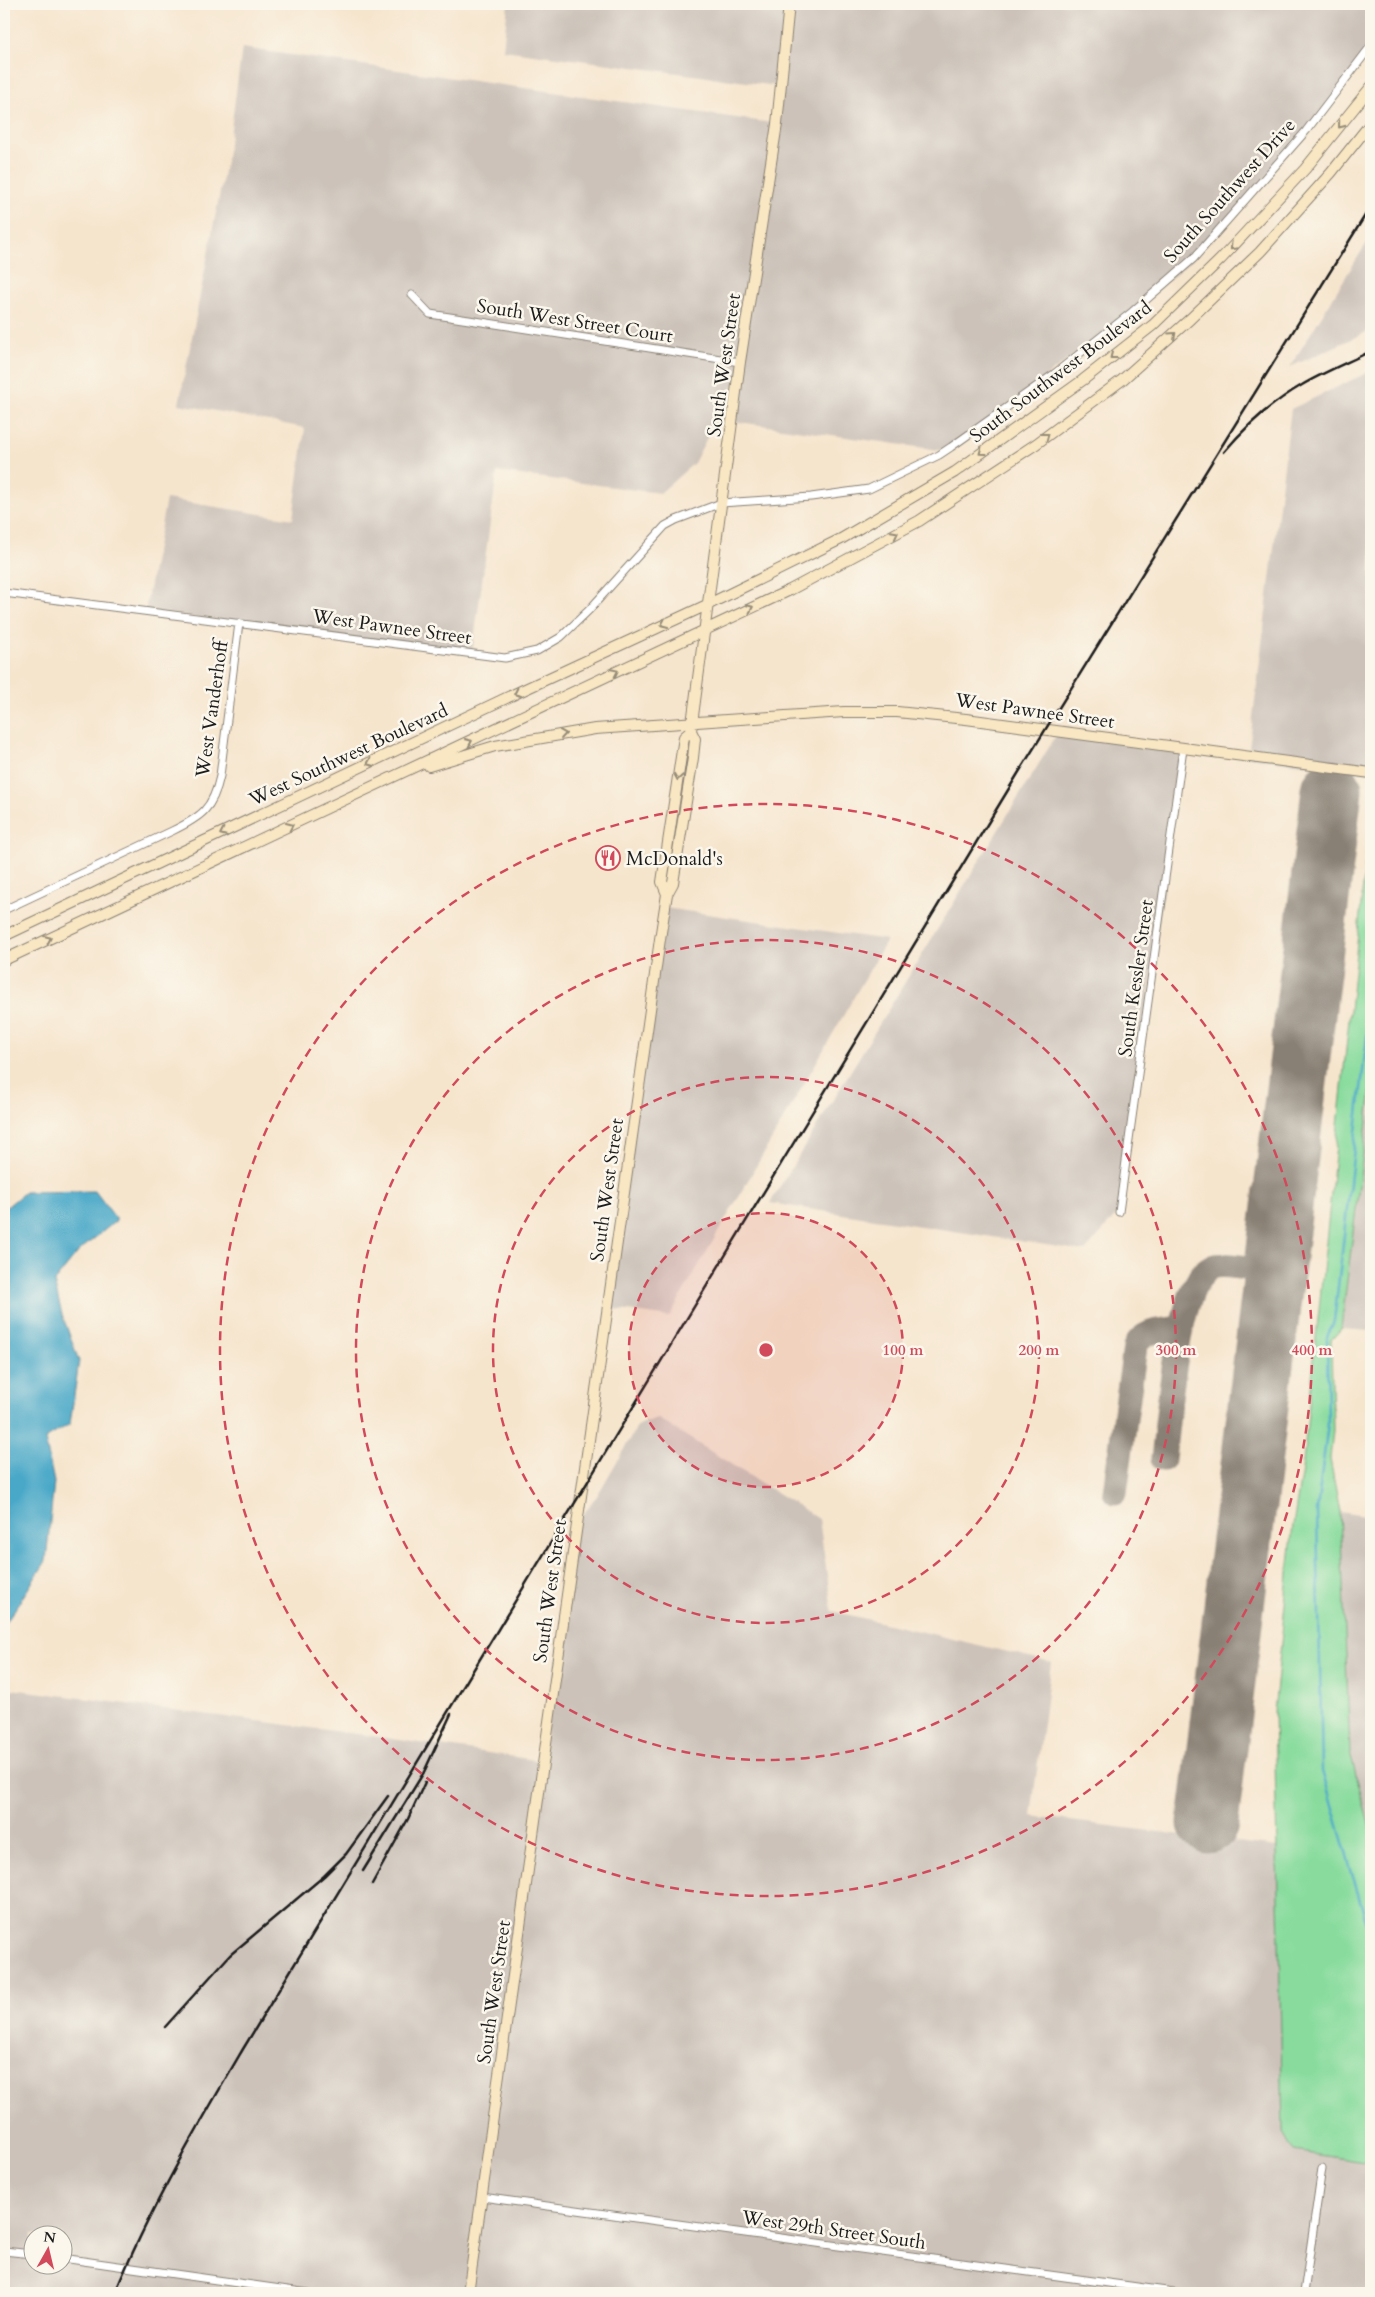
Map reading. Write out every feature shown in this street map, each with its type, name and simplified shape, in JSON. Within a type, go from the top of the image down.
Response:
[{"type":"main road","name":"South West Street","points":[[468,2293],[667,894],[673,883],[693,758],[695,739],[691,726],[706,628],[740,362],[777,124],[789,4]]},
{"type":"main road","name":"South Southwest Boulevard","points":[[709,604],[841,539],[956,472],[1106,362],[1152,325],[1221,259],[1305,169],[1371,87]]},
{"type":"main road","name":"South Southwest Boulevard","points":[[706,628],[790,590],[919,521],[1036,444],[1122,380],[1190,319],[1260,252],[1331,174],[1371,123]]},
{"type":"main road","name":"West Southwest Boulevard","points":[[4,936],[709,604]]},
{"type":"main road","points":[[4,960],[397,776],[706,628]]},
{"type":"main road","name":"West Pawnee Street","points":[[397,776],[495,746],[595,729],[691,726],[844,712],[897,712],[941,715],[1371,773]]},
{"type":"street","name":"South Southwest Drive","points":[[721,503],[811,497],[869,489],[939,455],[951,447],[1054,374],[1132,312],[1194,258],[1306,131],[1371,46]]},
{"type":"street","name":"South West Street Court","points":[[412,295],[430,314],[740,362]]},
{"type":"street","name":"West Pawnee Street","points":[[4,593],[505,658],[537,651],[561,637],[590,610],[664,526],[721,503]]},
{"type":"street","name":"West Vanderhoff","points":[[4,910],[195,820],[207,810],[220,776],[239,623]]},
{"type":"street","name":"South Kessler Street","points":[[1119,1212],[1183,748]]},
{"type":"street","points":[[1304,2293],[1322,2168]]},
{"type":"street","name":"West 29th Street South","points":[[482,2197],[1181,2293]]},
{"type":"street","points":[[4,2251],[22,2253]]},
{"type":"street","points":[[72,2259],[309,2293]]},
{"type":"shaded area","points":[[508,4],[1371,4],[1371,45],[1306,131],[1194,258],[1136,309],[946,451],[732,421],[738,377],[694,463],[660,493],[497,472],[472,654],[145,611],[166,499],[293,519],[305,428],[179,404],[228,151],[242,48],[772,123],[777,86],[503,50]]},
{"type":"shaded area","points":[[1371,236],[1371,330],[1290,367]]},
{"type":"shaded area","points":[[1371,371],[1371,773],[1248,757],[1291,409]]},
{"type":"shaded area","points":[[1059,731],[1183,748],[1119,1212],[1085,1251],[770,1203]]},
{"type":"shaded area","points":[[665,908],[887,940],[669,1317],[607,1308]]},
{"type":"shaded area","points":[[1371,1088],[1371,1331],[1341,1329]]},
{"type":"shaded area","points":[[657,1418],[819,1519],[832,1611],[1051,1662],[1031,1816],[1277,1847],[1283,2132],[1294,2151],[1371,2163],[1371,2293],[4,2293],[4,1688],[379,1737],[542,1761],[576,1524],[597,1496],[638,1425]]},
{"type":"shaded area","points":[[1340,1512],[1371,1517],[1371,1831],[1350,1752]]},
{"type":"green space","points":[[1371,808],[1371,1089],[1341,1329],[1331,1340],[1333,1430],[1330,1459],[1340,1512],[1350,1752],[1371,1831],[1371,2163],[1294,2151],[1283,2132],[1274,1712],[1293,1525],[1303,1463]]},
{"type":"water","points":[[95,1191],[117,1220],[79,1251],[54,1282],[62,1314],[79,1361],[70,1424],[45,1439],[54,1482],[46,1561],[4,1626],[4,1209],[25,1192]]},
{"type":"waterway","points":[[1371,1002],[1334,1321],[1327,1337],[1328,1423],[1317,1510],[1322,1771],[1371,1938]]},
{"type":"taxiway","points":[[1163,1459],[1176,1356],[1189,1301],[1198,1280],[1209,1268],[1215,1266],[1231,1266],[1274,1273]]},
{"type":"taxiway","points":[[1115,1492],[1135,1347],[1148,1334],[1180,1328]]},
{"type":"runway","points":[[1208,1823],[1332,790]]},
{"type":"railway","points":[[115,2293],[159,2199],[243,2049],[1019,772],[1371,206]]},
{"type":"railway","points":[[1224,452],[1260,415],[1291,392],[1371,351]]},
{"type":"railway","points":[[363,1871],[424,1772],[451,1714]]},
{"type":"railway","points":[[372,1884],[408,1819],[425,1782]]},
{"type":"railway","points":[[165,2027],[230,1955],[324,1876],[346,1854],[388,1796]]},
{"type":"place","name":"McDonald's","points":[[608,858]]}]
